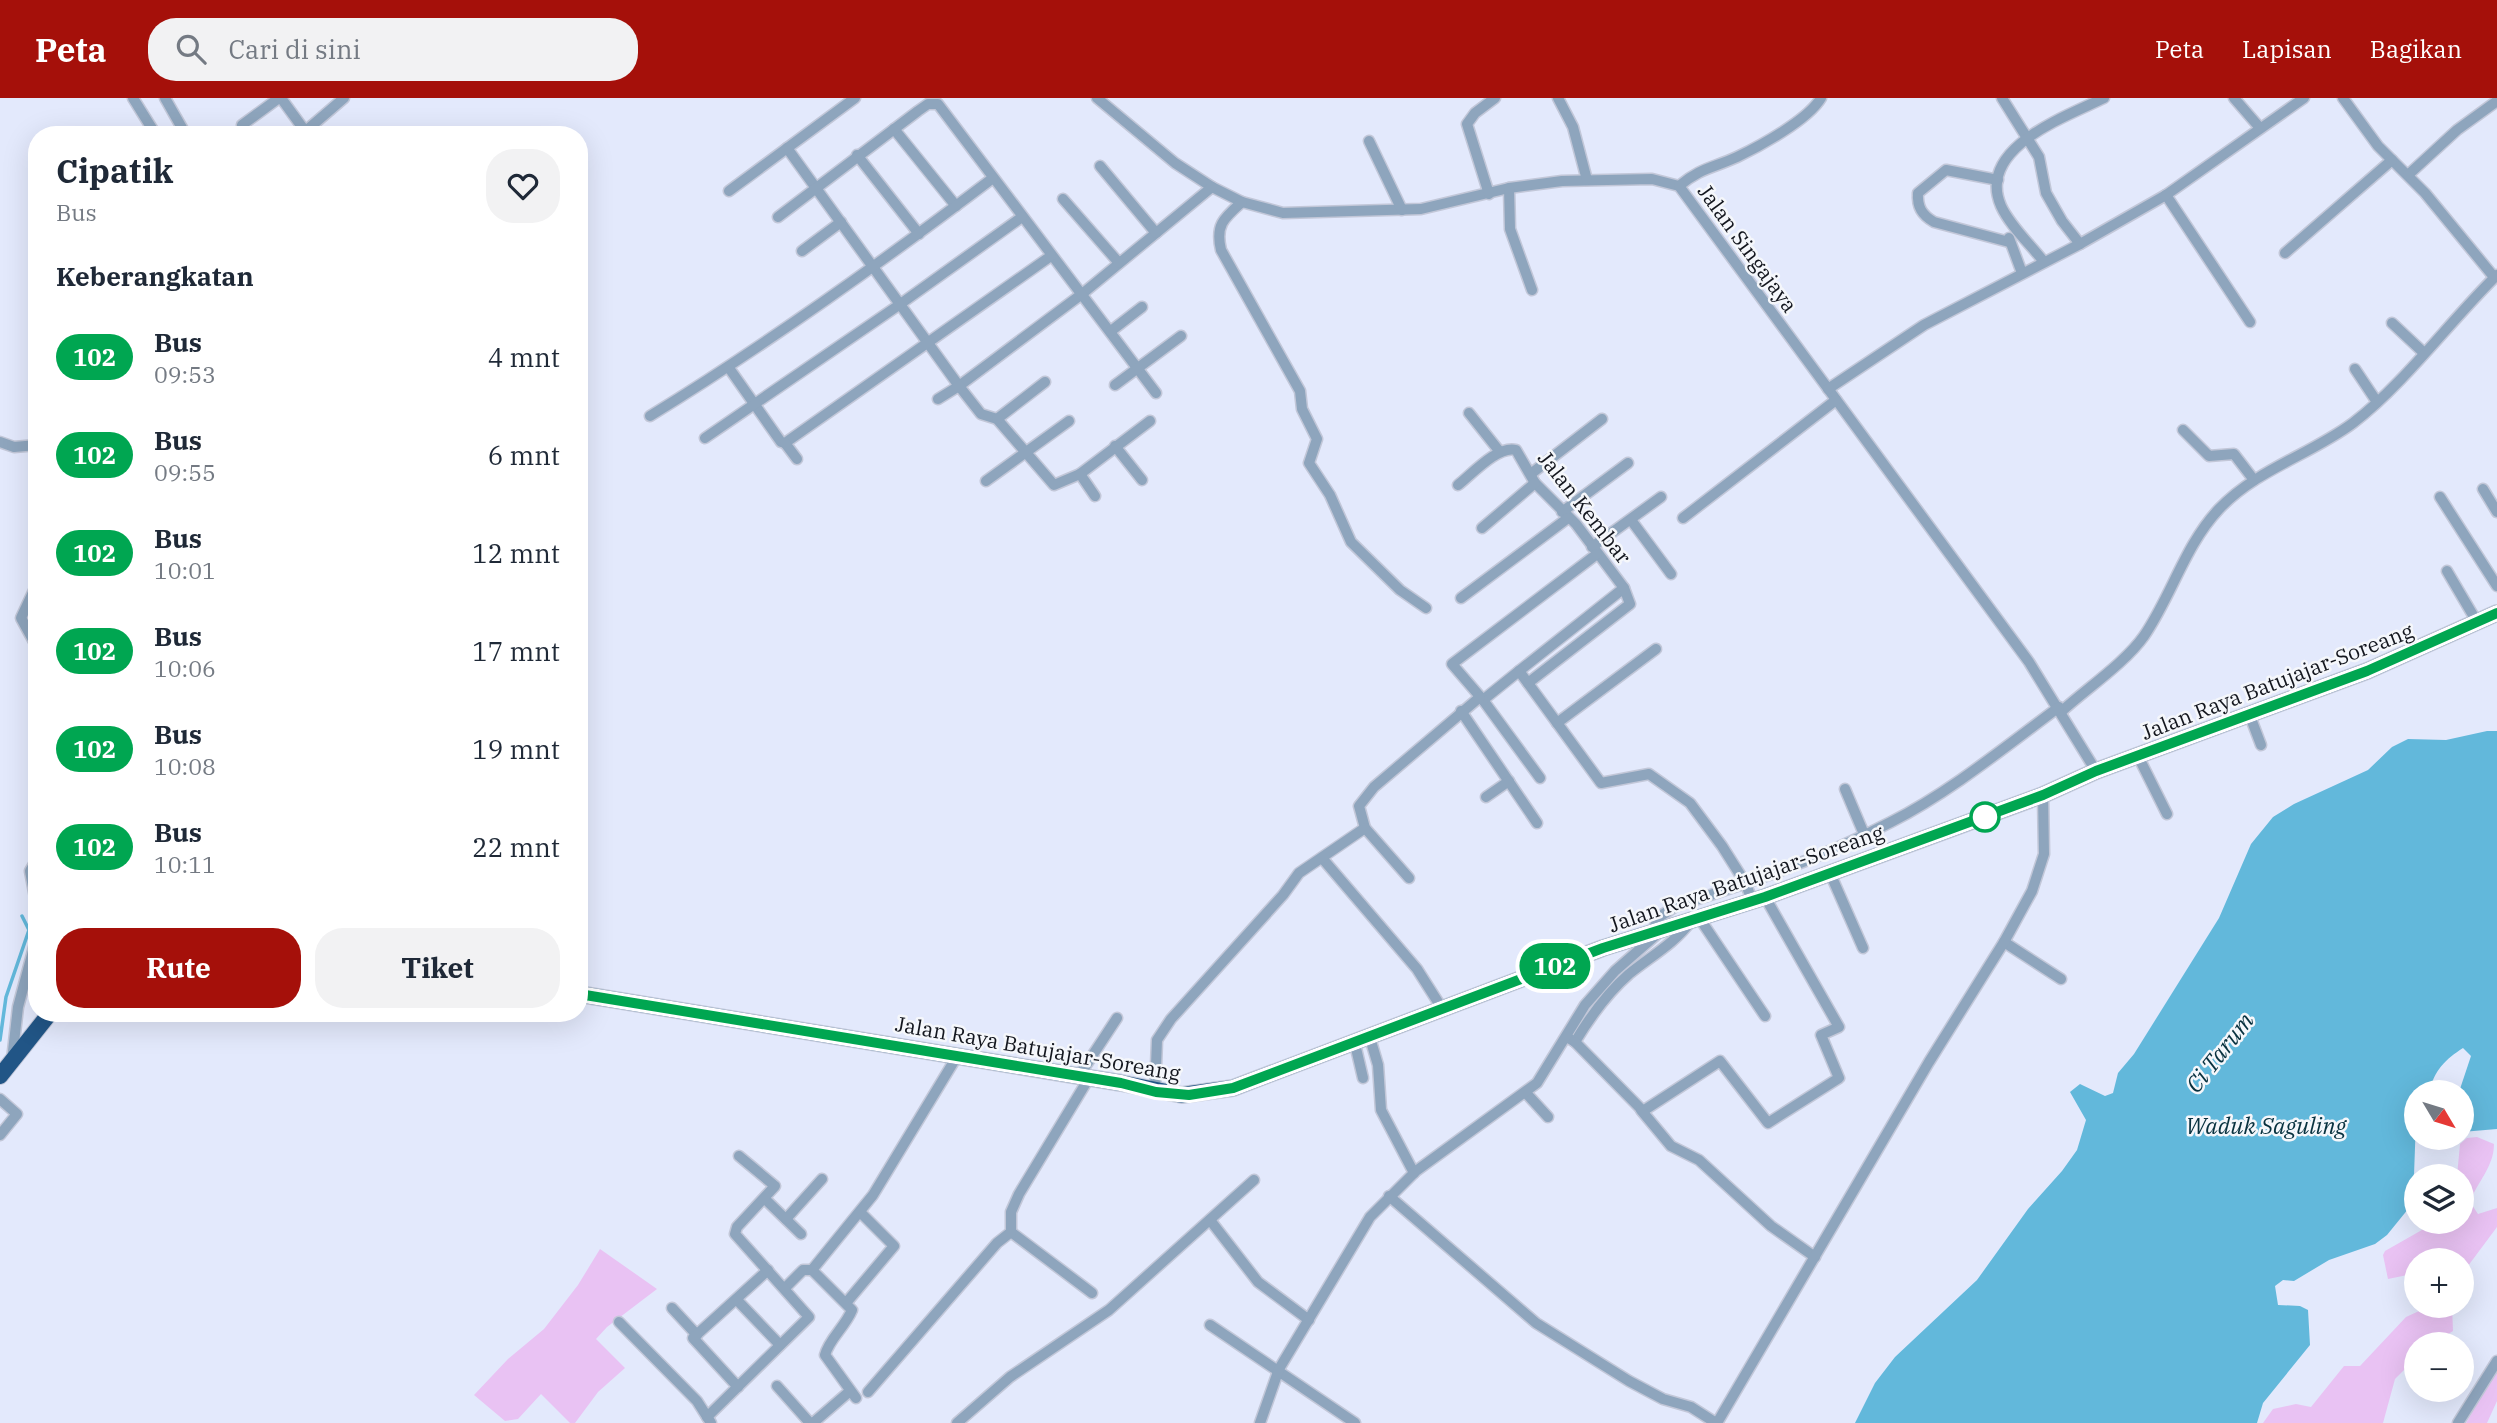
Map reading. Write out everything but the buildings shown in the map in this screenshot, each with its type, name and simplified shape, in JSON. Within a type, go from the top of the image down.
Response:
[{"type":"highway","name":"Jalan Raya Batujajar-Soreang","points":[[588,995],[714,1014],[956,1058],[1084,1077],[1156,1092],[1195,1095],[1233,1088],[1660,930],[1693,921],[1752,893],[1830,873],[2043,795],[2096,771],[2250,716],[2411,653],[2497,613]]},
{"type":"highway","points":[[0,1076],[43,1022]]},
{"type":"street","points":[[133,98],[150,126]]},
{"type":"street","points":[[165,98],[181,126]]},
{"type":"street","points":[[242,125],[280,98],[298,126]]},
{"type":"street","points":[[311,126],[344,98]]},
{"type":"street","points":[[729,191],[855,98]]},
{"type":"street","name":"Jalan Singajaya","points":[[1097,98],[1175,163],[1212,187],[1242,202],[1283,213],[1402,210],[1509,188],[1587,180],[1652,178],[1679,186],[2008,632],[2060,709],[2096,771]]},
{"type":"street","points":[[1489,194],[1467,124],[1469,118],[1495,98]]},
{"type":"street","points":[[1559,98],[1573,127],[1587,180]]},
{"type":"street","points":[[1679,186],[1695,172],[1736,158],[1777,134],[1817,105],[1821,98]]},
{"type":"street","points":[[2002,98],[2039,157],[2046,192],[2062,221],[2080,244]]},
{"type":"street","points":[[2044,262],[2002,209],[1997,191],[1998,180],[2012,151],[2026,136],[2104,98]]},
{"type":"street","points":[[2234,98],[2260,128]]},
{"type":"street","points":[[1828,389],[1897,341],[2080,244],[2165,195],[2304,98]]},
{"type":"street","points":[[1570,1039],[1600,987],[1660,930],[1666,911],[1752,893],[1809,860],[1892,822],[2060,709],[2133,649],[2152,624],[2210,520],[2251,475],[2336,434],[2377,402],[2496,276],[2408,175],[2378,146],[2343,98]]},
{"type":"street","points":[[2408,175],[2457,130],[2497,101]]},
{"type":"street","points":[[778,217],[928,104],[937,104],[1156,393]]},
{"type":"street","points":[[894,129],[956,206]]},
{"type":"street","points":[[1369,141],[1402,210]]},
{"type":"street","points":[[787,148],[925,343],[981,414],[998,419],[1054,485],[1080,474],[1150,421]]},
{"type":"street","points":[[857,155],[919,234]]},
{"type":"street","points":[[2285,253],[2392,160]]},
{"type":"street","points":[[1100,166],[1156,233]]},
{"type":"street","points":[[1998,180],[1946,170],[1918,193],[1917,202],[1924,216],[1934,222],[2009,242]]},
{"type":"street","points":[[650,416],[729,368],[874,269],[993,178]]},
{"type":"street","points":[[938,399],[1082,294],[1212,187]]},
{"type":"street","points":[[1509,188],[1510,229],[1532,290]]},
{"type":"street","points":[[2165,195],[2250,322]]},
{"type":"street","points":[[1063,199],[1119,263]]},
{"type":"street","points":[[1242,202],[1221,221],[1218,234],[1221,250],[1300,391],[1302,410],[1317,439],[1308,463],[1330,495],[1351,542],[1399,590],[1426,608]]},
{"type":"street","points":[[705,438],[900,306],[1022,217]]},
{"type":"street","points":[[802,251],[841,222]]},
{"type":"street","points":[[2020,231],[2010,237],[2009,242],[2022,273]]},
{"type":"street","points":[[785,443],[1051,256]]},
{"type":"street","points":[[1111,331],[1142,307]]},
{"type":"street","points":[[2392,323],[2423,352]]},
{"type":"street","points":[[1115,385],[1181,336]]},
{"type":"street","points":[[729,368],[781,442],[785,443],[797,459]]},
{"type":"street","points":[[2355,369],[2377,402]]},
{"type":"street","points":[[998,419],[1045,382]]},
{"type":"street","points":[[1683,519],[1836,400]]},
{"type":"street","points":[[1458,485],[1500,452],[1469,413]]},
{"type":"street","points":[[1482,528],[1602,419]]},
{"type":"street","points":[[986,481],[1069,421]]},
{"type":"street","points":[[2183,430],[2209,456],[2234,454],[2251,475]]},
{"type":"street","points":[[0,442],[14,447],[28,446]]},
{"type":"street","points":[[1115,446],[1142,480]]},
{"type":"street","name":"Jalan Kembar","points":[[1365,828],[1359,806],[1366,796],[1461,711],[1519,671],[1624,589],[1534,478],[1516,450],[1508,448],[1500,452]]},
{"type":"street","points":[[1461,598],[1628,463]]},
{"type":"street","points":[[1080,474],[1095,496]]},
{"type":"street","points":[[2483,489],[2497,512]]},
{"type":"street","points":[[1540,778],[1481,698],[1452,664],[1661,497]]},
{"type":"street","points":[[2440,497],[2497,586]]},
{"type":"street","points":[[1631,520],[1671,574]]},
{"type":"street","points":[[2447,571],[2477,622]]},
{"type":"street","points":[[1528,683],[1630,604],[1624,589]]},
{"type":"street","points":[[28,603],[21,618],[28,631]]},
{"type":"street","points":[[1556,723],[1656,649]]},
{"type":"street","points":[[1519,671],[1601,783],[1649,774],[1690,803],[1839,1027],[1821,1035],[1839,1078],[1768,1123],[1720,1060],[1668,1097],[1641,1110]]},
{"type":"street","points":[[1461,711],[1537,823]]},
{"type":"street","points":[[2250,716],[2261,746]]},
{"type":"street","points":[[2138,756],[2167,814]]},
{"type":"street","points":[[1486,797],[1509,780]]},
{"type":"street","points":[[1845,789],[1864,834]]},
{"type":"street","points":[[1389,1196],[1536,1323],[1629,1381],[1663,1399],[1691,1407],[1716,1423],[2032,891],[2040,867],[2045,835],[2043,795]]},
{"type":"street","points":[[1156,1092],[1157,1040],[1171,1019],[1283,895],[1299,873],[1365,828],[1409,878]]},
{"type":"street","points":[[1322,858],[1418,969],[1443,1010]]},
{"type":"street","points":[[1830,873],[1863,948]]},
{"type":"street","points":[[1260,1423],[1279,1370],[1354,1241],[1389,1196],[1414,1172],[1527,1093],[1612,991],[1670,945],[1693,921],[1765,1016]]},
{"type":"street","points":[[2004,942],[2062,979]]},
{"type":"street","points":[[12,1060],[18,1007],[28,970]]},
{"type":"street","points":[[868,1392],[998,1243],[1011,1232],[1012,1212],[1019,1194],[1117,1018]]},
{"type":"street","points":[[1570,1039],[1641,1110],[1671,1146],[1699,1160],[1771,1226],[1815,1257]]},
{"type":"street","points":[[1363,1041],[1363,1078]]},
{"type":"street","points":[[1363,1041],[1377,1065],[1381,1110],[1414,1172]]},
{"type":"street","points":[[812,1270],[861,1213],[956,1058]]},
{"type":"street","points":[[1527,1093],[1548,1117]]},
{"type":"street","points":[[0,1099],[17,1114],[0,1135]]},
{"type":"street","points":[[619,1322],[697,1401],[709,1420],[738,1387],[809,1317],[736,1234],[737,1227],[775,1186],[739,1156]]},
{"type":"street","points":[[786,1219],[822,1179]]},
{"type":"street","points":[[957,1423],[1010,1377],[1109,1310],[1254,1180]]},
{"type":"street","points":[[765,1199],[801,1234]]},
{"type":"street","points":[[846,1303],[894,1246],[861,1213]]},
{"type":"street","points":[[1210,1220],[1258,1282],[1309,1320]]},
{"type":"street","points":[[1011,1232],[1092,1293]]},
{"type":"street","points":[[738,1387],[694,1342],[697,1335],[768,1270]]},
{"type":"street","points":[[777,1386],[812,1423],[853,1395],[825,1355],[828,1345],[842,1331],[852,1310],[812,1270],[803,1270],[785,1288]]},
{"type":"street","points":[[737,1300],[780,1345]]},
{"type":"street","points":[[672,1308],[697,1335]]},
{"type":"street","points":[[1210,1325],[1355,1423]]},
{"type":"street","points":[[2458,1423],[2497,1360]]},
{"type":"shaded area","points":[[2474,1137],[2494,1144],[2491,1160],[2474,1193],[2474,1164],[2458,1164],[2459,1150],[2474,1150]]},
{"type":"shaded area","points":[[2474,1208],[2478,1214],[2497,1208],[2497,1227],[2474,1258],[2474,1248],[2404,1248],[2404,1276],[2388,1279],[2383,1255],[2385,1251],[2415,1234],[2474,1234]]},
{"type":"shaded area","points":[[600,1249],[657,1289],[607,1327],[596,1339],[625,1368],[598,1392],[575,1423],[570,1423],[541,1394],[518,1419],[505,1421],[474,1395],[508,1359],[544,1329],[578,1285]]},
{"type":"shaded area","points":[[2405,1318],[2452,1318],[2451,1332],[2404,1332],[2404,1370],[2395,1379],[2383,1423],[2263,1423],[2273,1409],[2296,1404],[2311,1407],[2344,1366],[2360,1366]]},
{"type":"shaded area","points":[[2497,1369],[2497,1401],[2487,1423],[2466,1423]]},
{"type":"water","name":"Waduk Saguling","points":[[2497,731],[2497,1129],[2474,1131],[2474,1080],[2463,1080],[2471,1056],[2463,1048],[2441,1066],[2433,1080],[2404,1080],[2404,1150],[2415,1150],[2414,1164],[2404,1164],[2404,1214],[2387,1235],[2375,1244],[2329,1260],[2294,1281],[2283,1280],[2275,1286],[2278,1305],[2300,1306],[2308,1310],[2310,1345],[2263,1403],[2257,1423],[1855,1423],[1875,1383],[1895,1357],[1977,1280],[2028,1209],[2077,1150],[2086,1120],[2070,1092],[2080,1084],[2105,1096],[2113,1093],[2118,1073],[2134,1054],[2219,918],[2251,844],[2273,817],[2294,804],[2368,770],[2392,747],[2408,739],[2446,740]]},
{"type":"waterway","points":[[22,916],[28,928]]},
{"type":"waterway","points":[[0,1040],[6,997],[28,933]]},
{"type":"bus line","name":"102","points":[[588,995],[714,1014],[956,1058],[1121,1083],[1156,1092],[1206,1094],[1233,1088],[1317,1059],[1603,948],[1700,919],[1912,844],[2043,795],[2096,771],[2367,671],[2497,613]]},
{"type":"water label","name":"Ci Tarum","points":[[2219,1052]]}]
